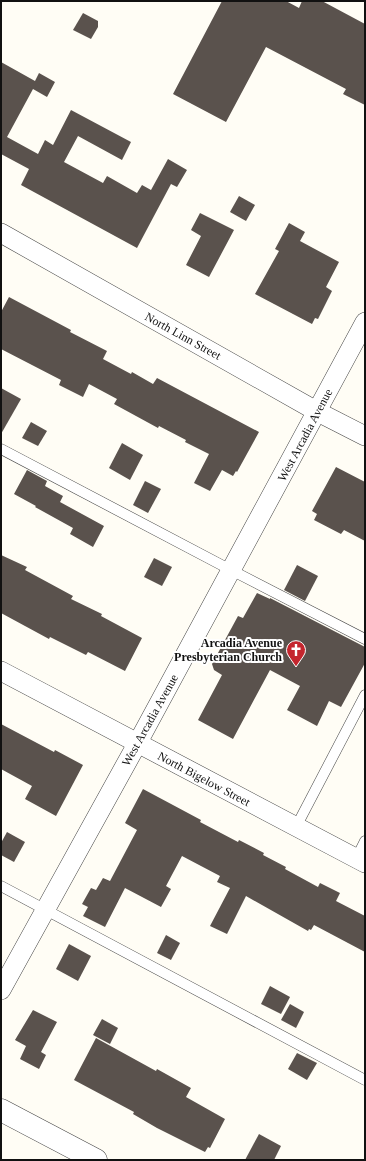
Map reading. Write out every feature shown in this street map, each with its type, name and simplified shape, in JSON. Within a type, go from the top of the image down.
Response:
[{"type":"street","name":"North Linn Street","points":[[1,233],[318,412],[365,436]]},
{"type":"street","name":"West Arcadia Avenue","points":[[1,990],[318,412],[365,322]]},
{"type":"street","name":"North Bigelow Street","points":[[1,671],[361,861]]},
{"type":"street","points":[[1,1110],[96,1160]]},
{"type":"lane","points":[[1,448],[365,639]]},
{"type":"lane","points":[[296,827],[365,695]]},
{"type":"lane","points":[[361,861],[365,841]]},
{"type":"lane","points":[[1,886],[365,1080]]},
{"type":"building","points":[[222,1],[286,1],[299,8],[302,1],[322,1],[365,24],[365,105],[343,94],[346,89],[266,47],[226,122],[173,94]]},
{"type":"building","points":[[83,13],[98,21],[98,27],[91,39],[73,30]]},
{"type":"building","points":[[1,62],[35,81],[39,73],[55,82],[47,97],[33,89],[7,137],[38,154],[45,140],[53,145],[71,110],[131,142],[122,160],[78,136],[64,162],[103,183],[107,176],[137,193],[142,185],[151,190],[168,159],[187,170],[177,187],[171,184],[137,248],[21,185],[29,169],[1,154]]},
{"type":"building","points":[[239,196],[255,205],[246,221],[230,212]]},
{"type":"building","points":[[200,213],[234,230],[209,277],[186,265],[201,236],[191,230]]},
{"type":"building","points":[[289,223],[305,232],[300,241],[339,262],[326,287],[332,291],[318,319],[315,318],[312,324],[255,294],[279,251],[275,249]]},
{"type":"building","points":[[9,297],[71,330],[70,332],[107,351],[103,359],[131,374],[132,372],[153,384],[157,378],[259,432],[237,472],[236,471],[233,476],[222,470],[210,491],[194,483],[209,454],[185,442],[186,440],[159,426],[158,428],[114,404],[117,399],[89,384],[83,397],[59,385],[61,380],[1,349],[1,312]]},
{"type":"building","points":[[1,388],[21,399],[1,434]]},
{"type":"building","points":[[31,422],[47,431],[38,446],[22,438]]},
{"type":"building","points":[[122,443],[143,455],[130,480],[109,468]]},
{"type":"building","points":[[336,467],[365,482],[365,541],[344,530],[341,534],[314,520],[317,514],[312,511]]},
{"type":"building","points":[[27,470],[47,481],[45,486],[63,496],[60,502],[104,526],[93,547],[70,534],[73,528],[14,494]]},
{"type":"building","points":[[145,481],[161,489],[148,513],[133,505]]},
{"type":"building","points":[[1,555],[27,567],[25,570],[73,596],[71,599],[102,614],[101,616],[142,638],[125,671],[88,652],[86,655],[50,637],[49,639],[1,613]]},
{"type":"building","points":[[154,558],[172,567],[162,586],[144,577]]},
{"type":"building","points":[[297,565],[318,576],[305,601],[284,590]]},
{"type":"building","points":[[257,593],[270,598],[365,647],[365,663],[341,707],[329,701],[317,726],[287,710],[300,686],[270,670],[233,739],[198,720],[222,675],[214,670],[212,664],[238,616],[243,618]]},
{"type":"building","points":[[1,724],[54,752],[55,750],[83,765],[56,816],[25,799],[32,786],[1,769]]},
{"type":"building","points":[[143,789],[201,820],[200,822],[238,842],[239,840],[264,853],[263,855],[286,867],[285,869],[318,887],[320,883],[340,893],[336,901],[365,916],[365,952],[314,925],[311,930],[309,929],[308,931],[246,896],[227,934],[210,926],[230,888],[217,882],[220,876],[182,856],[166,886],[171,889],[161,907],[125,888],[105,927],[83,916],[88,907],[82,904],[91,888],[96,890],[103,878],[110,881],[137,830],[125,823]]},
{"type":"building","points":[[7,832],[25,842],[14,862],[1,855],[1,843]]},
{"type":"building","points":[[166,935],[180,943],[171,960],[157,953]]},
{"type":"building","points":[[69,944],[91,956],[78,981],[56,969]]},
{"type":"building","points":[[270,986],[290,997],[281,1014],[261,1004]]},
{"type":"building","points":[[290,1004],[304,1012],[296,1028],[281,1020]]},
{"type":"building","points":[[33,1010],[57,1022],[41,1052],[46,1055],[39,1069],[20,1059],[26,1046],[15,1040]]},
{"type":"building","points":[[102,1019],[118,1028],[110,1044],[93,1035]]},
{"type":"building","points":[[96,1038],[156,1071],[157,1069],[191,1088],[186,1097],[225,1119],[210,1148],[208,1147],[205,1152],[157,1128],[133,1114],[134,1112],[74,1080]]},
{"type":"building","points":[[297,1053],[317,1063],[307,1080],[288,1069]]},
{"type":"building","points":[[259,1134],[281,1146],[274,1160],[245,1160]]},
{"type":"place","name":"Arcadia Avenue Presbyterian Church","points":[[296,667]]}]
